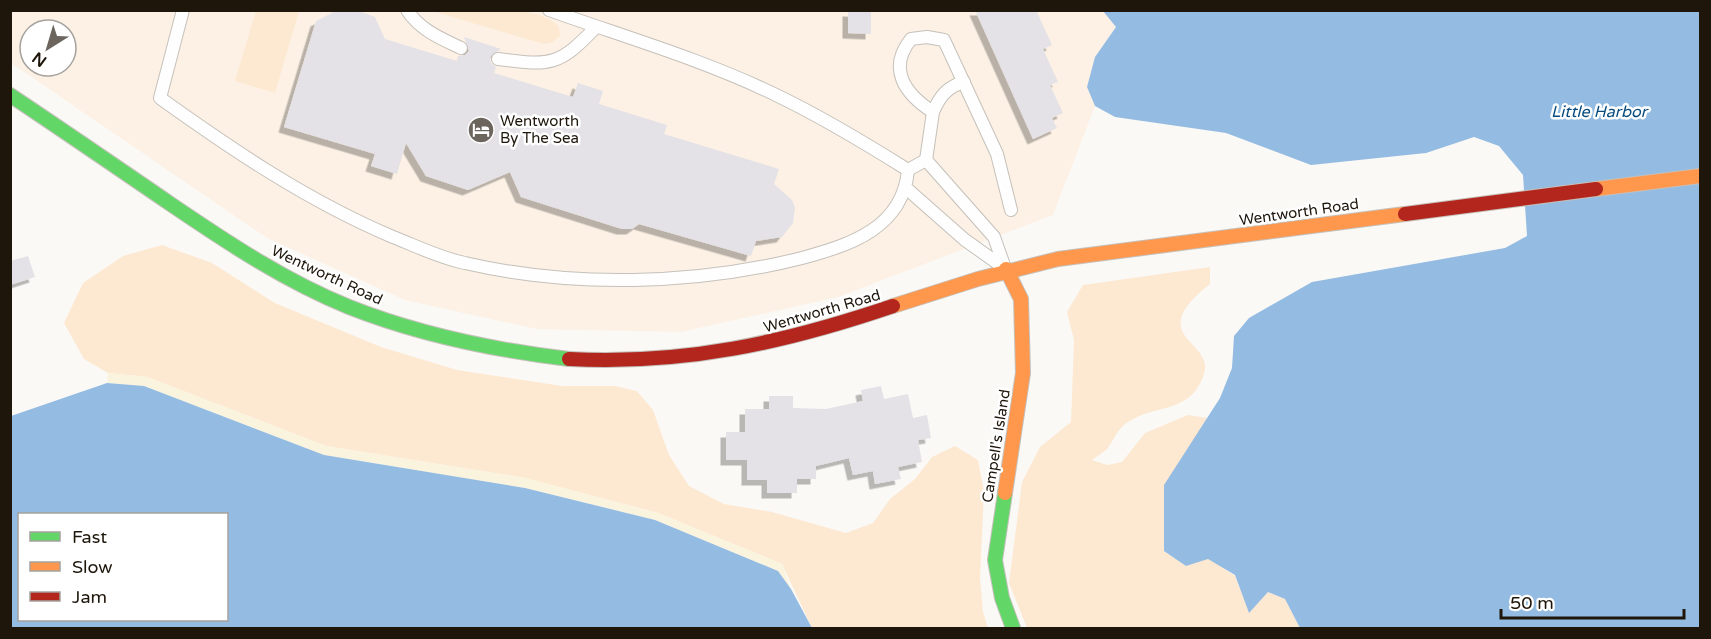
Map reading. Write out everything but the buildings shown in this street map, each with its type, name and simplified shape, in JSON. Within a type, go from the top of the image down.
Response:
[{"type":"main road","name":"Wentworth Road","points":[[10,94],[245,254],[296,283],[348,306],[402,326],[457,342],[513,353],[628,360],[685,357],[741,350],[796,337],[876,313],[1006,269],[1112,251],[1701,176]]},
{"type":"main road","name":"Campell's Island","points":[[1006,269],[1021,299],[1023,373],[995,560],[1002,598],[1013,628]]},
{"type":"lane","points":[[183,10],[159,98],[239,154],[350,219],[464,263],[516,272],[592,279],[655,280],[722,275],[766,267],[842,247],[859,240],[885,219],[906,188],[908,170]]},
{"type":"lane","points":[[407,10],[413,20],[427,31],[461,48]]},
{"type":"lane","points":[[549,10],[775,95],[858,139],[908,170]]},
{"type":"lane","points":[[498,59],[538,64],[557,60],[570,54],[596,27]]},
{"type":"lane","points":[[933,112],[909,94],[903,81],[900,64],[902,51],[912,39],[927,37],[944,40],[997,154],[1011,210]]},
{"type":"lane","points":[[964,82],[952,86],[943,94],[933,112],[926,160],[994,237],[1006,269]]},
{"type":"lane","points":[[908,170],[926,160]]},
{"type":"lane","points":[[906,188],[965,240],[1006,269]]},
{"type":"shaded area","points":[[500,9],[536,14],[550,20],[559,28],[560,36],[553,42],[544,44],[432,11]]},
{"type":"shaded area","points":[[11,10],[1103,10],[1116,27],[1095,57],[1087,87],[1095,106],[1053,215],[838,297],[681,332],[536,329],[405,300],[267,238],[33,78],[78,78],[78,18],[18,18],[18,68],[11,63]]},
{"type":"shaded area","points":[[256,11],[299,11],[275,93],[235,81]]},
{"type":"shaded area","points":[[162,245],[212,263],[275,303],[381,347],[457,370],[562,386],[615,386],[637,391],[653,410],[669,455],[689,486],[724,504],[772,512],[846,533],[873,523],[890,499],[915,479],[932,457],[955,446],[978,460],[984,492],[980,578],[983,612],[988,628],[812,628],[782,564],[658,513],[525,478],[326,446],[147,377],[108,373],[84,359],[64,323],[83,283],[123,256]]},
{"type":"shaded area","points":[[1210,267],[1210,284],[1191,302],[1182,316],[1181,327],[1205,363],[1204,374],[1198,388],[1180,403],[1146,414],[1123,426],[1107,449],[1092,460],[1107,465],[1122,462],[1145,433],[1188,415],[1208,418],[1191,449],[1172,499],[1164,551],[1186,566],[1208,558],[1235,576],[1249,612],[1268,592],[1285,599],[1300,628],[1027,628],[1009,583],[1022,482],[1040,447],[1071,422],[1074,340],[1067,312],[1083,285]]},
{"type":"sand","points":[[108,373],[147,377],[326,446],[525,478],[658,513],[782,564],[791,589],[778,571],[655,520],[525,488],[324,455],[144,386],[107,383]]},
{"type":"water","name":"Little Harbor","points":[[1103,11],[1700,11],[1700,628],[1300,628],[1285,599],[1268,592],[1249,613],[1235,575],[1208,559],[1186,566],[1164,551],[1164,485],[1220,398],[1232,368],[1234,336],[1249,318],[1312,282],[1505,248],[1527,236],[1523,175],[1499,146],[1474,137],[1426,153],[1311,165],[1226,133],[1115,117],[1095,106],[1087,87],[1095,57],[1116,27]]},
{"type":"water","points":[[107,383],[144,386],[324,455],[525,488],[655,520],[778,571],[791,589],[812,628],[11,628],[11,416]]},
{"type":"traffic: fast","points":[[10,95],[236,247],[325,297],[403,326],[457,340],[569,359]]},
{"type":"traffic: fast","points":[[1005,493],[995,560],[1002,598],[1013,628]]},
{"type":"traffic: slow","points":[[1596,189],[1700,176]]},
{"type":"traffic: slow","points":[[893,306],[978,279],[1058,259],[1405,214]]},
{"type":"traffic: slow","points":[[1005,493],[1023,373],[1021,299],[1006,269]]},
{"type":"traffic: jam","points":[[1405,214],[1596,189]]},
{"type":"traffic: jam","points":[[569,359],[653,358],[733,349],[813,331],[893,306]]},
{"type":"place","name":"Wentworth By The Sea","points":[[481,130]]}]
